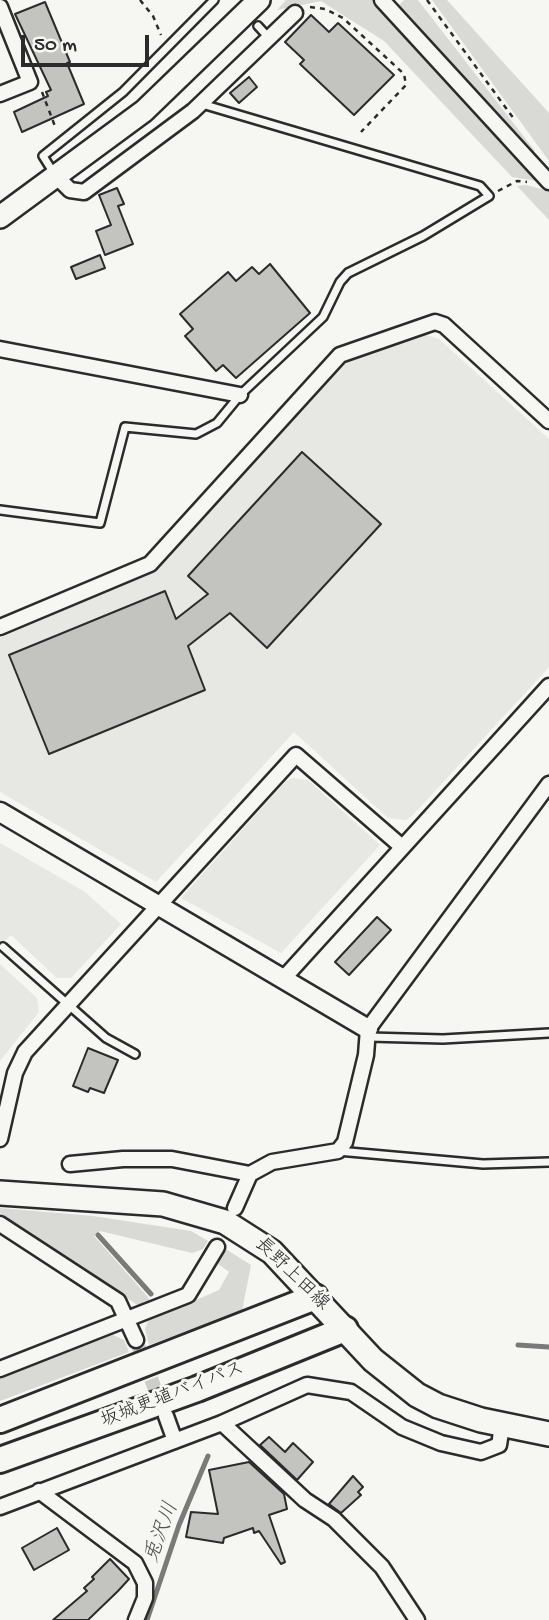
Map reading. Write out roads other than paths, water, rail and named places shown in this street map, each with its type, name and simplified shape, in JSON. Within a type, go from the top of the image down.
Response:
[{"type":"highway","name":"坂城更埴バイパス","points":[[0,1420],[315,1297]]},
{"type":"highway","name":"坂城更埴バイパス","points":[[0,1460],[197,1389],[345,1329]]},
{"type":"main road","points":[[0,217],[58,178],[144,111],[259,0]]},
{"type":"main road","name":"長野上田線","points":[[0,1193],[139,1201],[207,1215],[256,1239],[289,1268],[373,1360],[418,1395],[438,1406],[502,1426],[549,1434]]},
{"type":"street","points":[[382,0],[549,182]]},
{"type":"street","points":[[0,7],[30,82],[0,94]]},
{"type":"street","points":[[58,178],[70,190],[84,192],[202,103],[295,13]]},
{"type":"street","points":[[0,627],[150,564],[340,355],[435,322],[444,325],[549,421]]},
{"type":"street","points":[[0,349],[240,395]]},
{"type":"street","points":[[284,979],[401,846],[549,686]]},
{"type":"street","points":[[0,1138],[15,1073],[25,1052],[156,905],[296,755],[401,846]]},
{"type":"street","points":[[235,1208],[250,1174],[272,1162],[338,1151],[345,1142],[368,1033],[549,784]]},
{"type":"street","points":[[0,811],[284,979],[368,1033]]},
{"type":"street","points":[[70,1164],[122,1159],[172,1159],[250,1174]]},
{"type":"street","points":[[0,1224],[117,1301],[136,1340]]},
{"type":"street","points":[[0,1369],[188,1295],[217,1247]]},
{"type":"street","points":[[0,1507],[222,1423],[307,1385],[351,1392],[402,1427],[441,1443],[481,1452],[499,1446],[502,1426]]},
{"type":"street","points":[[166,1416],[175,1441]]},
{"type":"street","points":[[222,1423],[305,1500],[334,1519],[382,1567],[417,1620]]},
{"type":"street","points":[[39,1491],[135,1563],[145,1583],[145,1598],[136,1620]]},
{"type":"lane","points":[[58,178],[43,156],[123,92],[214,0]]},
{"type":"lane","points":[[258,26],[269,38]]},
{"type":"lane","points":[[0,510],[100,523],[125,427],[196,434],[217,423],[240,395],[323,317],[340,282],[348,273],[423,236],[489,195],[480,186],[202,103]]},
{"type":"lane","points":[[3,947],[106,1038],[135,1054]]},
{"type":"lane","points":[[368,1033],[443,1039],[549,1033]]},
{"type":"lane","points":[[338,1151],[483,1164],[549,1162]]},
{"type":"waterway","name":"兎沢川","points":[[98,1235],[151,1294]]},
{"type":"waterway","points":[[518,1345],[549,1347]]},
{"type":"waterway","name":"兎沢川","points":[[147,1620],[179,1525],[208,1456]]},
{"type":"tunnel","points":[[136,1340],[162,1407]]}]
